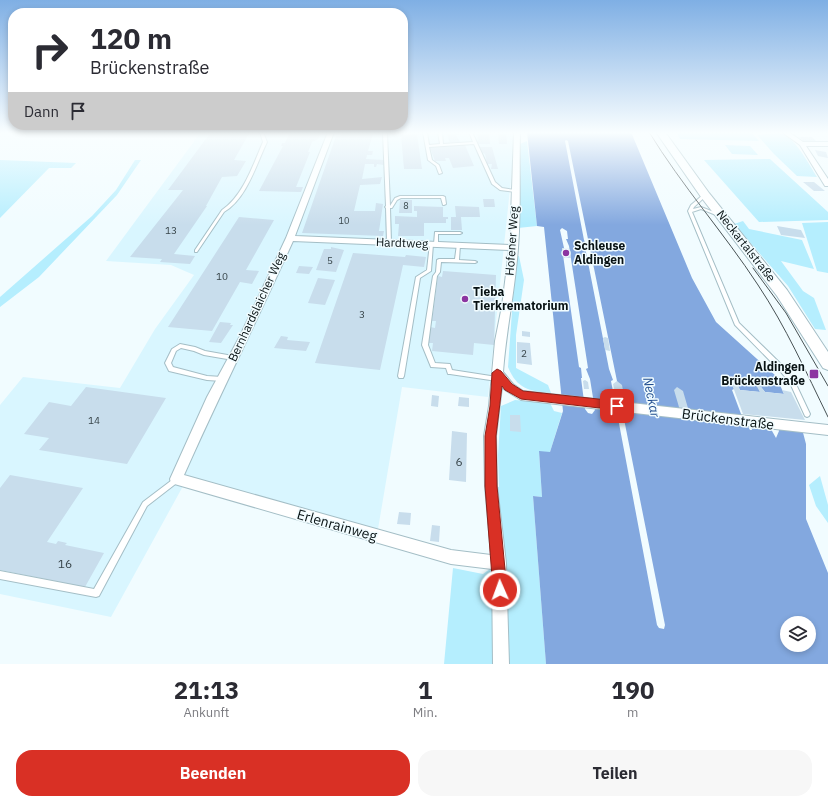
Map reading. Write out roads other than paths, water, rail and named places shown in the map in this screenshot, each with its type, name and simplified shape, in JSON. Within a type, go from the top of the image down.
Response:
[{"type":"main road","name":"Neckartalstraße","points":[[681,163],[782,292],[828,364]]},
{"type":"street","name":"Bernhardslaicher Weg","points":[[176,479],[290,238],[319,163]]},
{"type":"street","name":"Hofener Weg","points":[[497,376],[514,248],[513,220],[516,191],[516,163]]},
{"type":"street","points":[[814,163],[828,184]]},
{"type":"street","name":"Hardtweg","points":[[290,238],[389,244],[433,244],[514,248]]},
{"type":"street","points":[[497,376],[495,406],[490,436],[491,486],[499,563],[502,664]]},
{"type":"street","name":"Brückenstraße","points":[[497,376],[508,387],[521,395],[828,430]]},
{"type":"street","name":"Erlenrainweg","points":[[176,479],[451,557],[499,563]]},
{"type":"lane","points":[[196,252],[223,211],[229,209],[239,196],[255,163]]},
{"type":"lane","points":[[386,163],[389,244]]},
{"type":"lane","points":[[434,163],[438,166],[440,173]]},
{"type":"lane","points":[[483,163],[493,183],[501,189],[516,191]]},
{"type":"lane","points":[[705,195],[692,206],[690,211],[736,324],[783,370],[792,382],[807,414]]},
{"type":"lane","points":[[388,207],[391,207],[396,199],[400,197],[443,196],[444,204]]},
{"type":"lane","points":[[690,211],[701,208],[722,215]]},
{"type":"lane","points":[[401,376],[418,277],[429,271],[436,233],[460,233]]},
{"type":"lane","points":[[457,261],[458,245]]},
{"type":"lane","points":[[475,262],[439,260],[424,345],[433,364],[448,366],[450,372],[497,376]]},
{"type":"lane","points":[[222,379],[207,378],[171,369],[168,363],[174,350],[180,346],[233,358]]},
{"type":"lane","points":[[0,575],[96,593],[145,504],[176,479]]},
{"type":"water","name":"Neckar","points":[[530,163],[569,163],[584,240],[587,246],[585,247],[609,369],[613,380],[611,381],[657,625],[659,628],[664,629],[665,625],[622,409],[625,401],[617,381],[572,163],[644,163],[692,278],[716,322],[776,376],[784,394],[765,392],[757,385],[760,392],[740,390],[735,380],[729,377],[741,414],[750,430],[752,430],[750,420],[767,422],[776,438],[779,431],[777,423],[801,425],[806,444],[806,519],[828,573],[828,664],[546,664],[533,496],[542,497],[539,451],[550,452],[563,411],[544,227],[537,226]],"holes":[[[562,228],[567,231],[568,239],[566,239],[569,246],[588,368],[586,369],[590,379],[595,410],[592,414],[588,413],[585,409],[581,368],[579,367],[562,248],[564,248],[560,230]]]},
{"type":"tram line","points":[[670,163],[745,266],[778,317],[828,417]]},
{"type":"tram line","points":[[753,268],[786,313],[828,386]]},
{"type":"place","name":"Schleuse Aldingen","points":[[566,253]]},
{"type":"place","name":"Tieba Tierkrematorium","points":[[465,299]]},
{"type":"place","name":"Aldingen Brückenstraße","points":[[814,374]]}]
